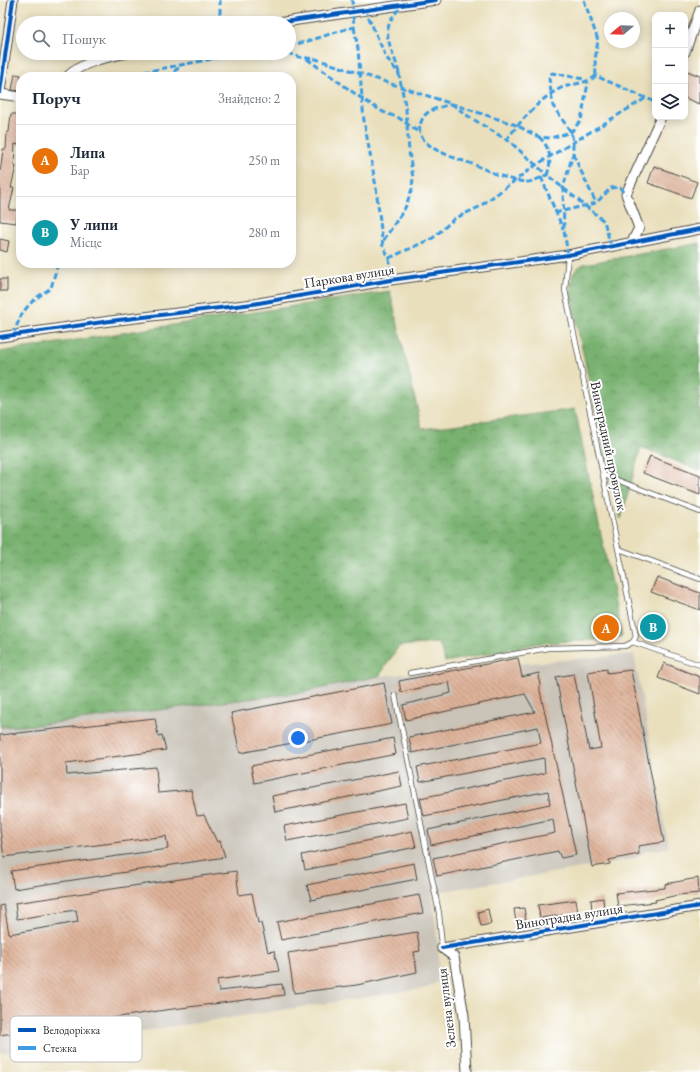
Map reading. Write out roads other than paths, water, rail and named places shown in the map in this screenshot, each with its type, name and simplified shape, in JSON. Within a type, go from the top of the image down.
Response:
[{"type":"street","points":[[13,0],[0,93],[16,96]]},
{"type":"street","points":[[296,20],[436,0]]},
{"type":"street","points":[[686,48],[700,10]]},
{"type":"street","points":[[72,72],[92,62],[100,60]]},
{"type":"street","points":[[632,242],[639,228],[626,194],[660,120]]},
{"type":"street","name":"Паркова вулиця","points":[[0,337],[110,321],[253,304],[391,280],[568,255],[700,229]]},
{"type":"street","name":"Виноградна вулиця","points":[[442,948],[700,906]]},
{"type":"street","name":"Зелена вулиця","points":[[442,948],[454,957],[464,1016],[467,1072]]},
{"type":"lane","name":"Виноградний провулок","points":[[568,255],[565,290],[620,549],[636,636],[633,642]]},
{"type":"lane","points":[[604,475],[700,512]]},
{"type":"lane","points":[[620,549],[700,579]]},
{"type":"lane","points":[[410,673],[548,648],[625,646],[633,642],[700,665]]},
{"type":"lane","points":[[395,695],[439,913],[442,948]]},
{"type":"place","name":"У липи","points":[[653,627]]},
{"type":"place","name":"Липа","points":[[606,628]]}]
